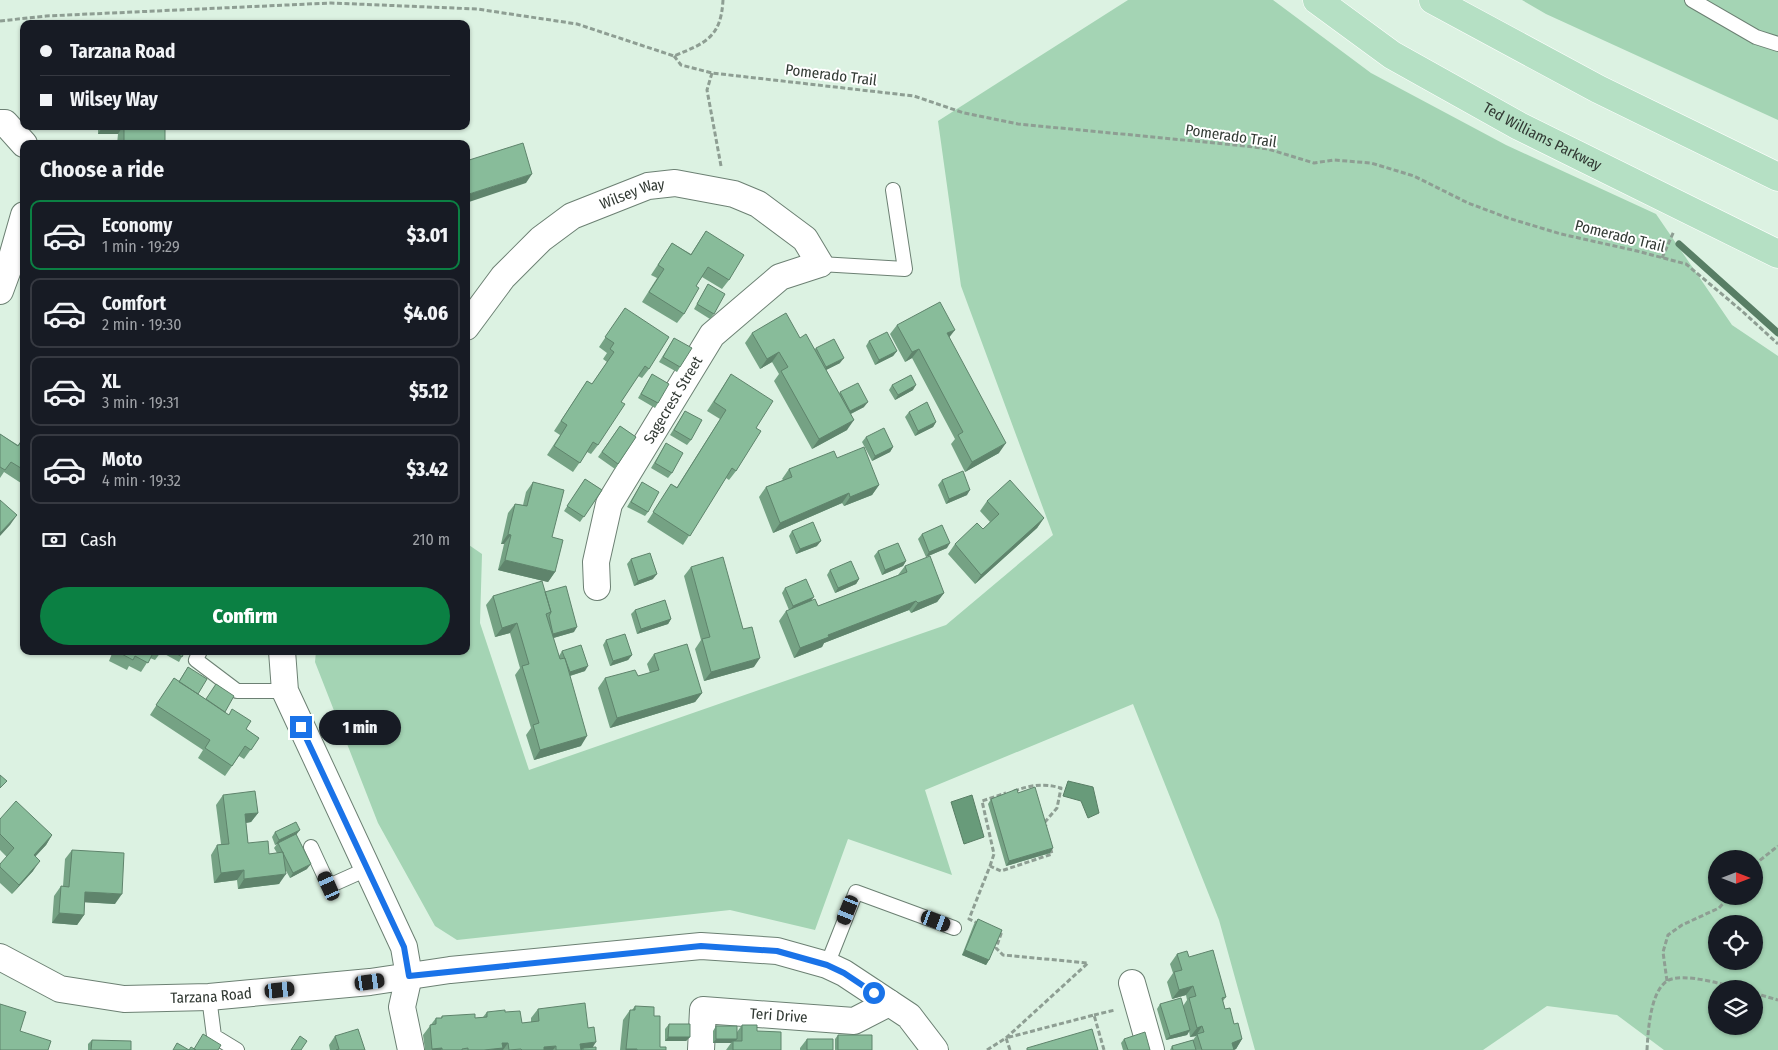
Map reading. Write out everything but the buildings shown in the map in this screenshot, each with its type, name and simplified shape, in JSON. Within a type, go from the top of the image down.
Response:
[{"type":"main road","name":"Ted Williams Parkway","points":[[1317,0],[1392,55],[1519,126],[1778,254]]},
{"type":"main road","points":[[1433,0],[1598,89],[1778,177]]},
{"type":"street","points":[[0,123],[4,123],[20,140]]},
{"type":"street","name":"Wilsey Way","points":[[470,322],[503,277],[541,239],[572,216],[648,186],[675,183],[734,194],[758,204],[806,239],[820,264]]},
{"type":"street","points":[[0,291],[20,230]]},
{"type":"street","name":"Sagecrest Street","points":[[598,587],[596,562],[609,504],[712,335],[780,277],[820,264]]},
{"type":"street","points":[[282,655],[285,692],[404,947],[409,976],[402,1007],[411,1050]]},
{"type":"street","name":"Tarzana Road","points":[[0,957],[60,988],[124,999],[209,997],[370,982],[409,976],[701,946],[777,951],[827,965],[844,973],[909,1016],[935,1050]]},
{"type":"street","points":[[1132,983],[1151,1050]]},
{"type":"street","name":"Teri Drive","points":[[701,1050],[703,1010],[854,1021],[890,1003]]},
{"type":"lane","points":[[1692,0],[1756,37],[1778,44]]},
{"type":"lane","points":[[820,264],[905,269],[893,190]]},
{"type":"lane","points":[[198,655],[196,660],[237,691],[285,692]]},
{"type":"lane","points":[[311,847],[329,886],[367,869]]},
{"type":"lane","points":[[827,965],[856,892],[954,928]]},
{"type":"lane","points":[[209,997],[214,1036],[237,1050]]},
{"type":"path","points":[[674,56],[707,42],[722,18],[723,0]]},
{"type":"path","name":"Pomerado Trail","points":[[0,21],[46,16],[331,3],[477,9],[578,24],[674,56],[681,65],[712,73],[914,96],[964,113],[1018,124],[1246,146],[1268,149],[1314,162],[1334,160],[1371,163],[1414,176],[1468,203],[1508,218],[1561,234],[1637,250],[1686,264],[1778,344]]},
{"type":"path","points":[[712,73],[707,90],[721,161],[720,191]]},
{"type":"path","points":[[983,926],[969,919],[994,854],[982,801],[1031,785],[1048,784],[1061,788],[1057,808],[1045,822],[1047,830]]},
{"type":"path","points":[[990,866],[1001,871],[1052,854],[1049,838]]},
{"type":"path","points":[[1763,857],[1778,846]]},
{"type":"path","points":[[1667,981],[1662,952],[1668,935],[1682,925],[1720,908],[1722,905]]},
{"type":"path","points":[[987,1050],[1006,1038],[1088,963],[1003,955],[996,948],[1001,934],[992,930]]},
{"type":"path","points":[[1647,1050],[1649,1018],[1658,992],[1667,981],[1680,978],[1708,980]]},
{"type":"path","points":[[1763,996],[1778,1000]]},
{"type":"path","points":[[1006,1038],[1094,1015],[1104,1050]]},
{"type":"path","points":[[1006,1038],[1010,1050]]},
{"type":"shaded area","points":[[1128,0],[1273,0],[1371,73],[1506,145],[1656,214],[1732,325],[1778,356],[1778,1050],[1664,1050],[1617,1015],[1547,1006],[1483,1050],[1255,1050],[1219,920],[1133,704],[925,790],[952,875],[848,839],[815,930],[730,910],[457,940],[435,926],[378,823],[315,662],[316,655],[470,655],[470,546],[482,554],[480,623],[529,770],[946,625],[1053,535],[961,286],[938,121]]},
{"type":"shaded area","points":[[1522,0],[1778,0],[1778,120],[1546,14]]},
{"type":"shaded area","points":[[1068,781],[1093,787],[1099,813],[1088,818],[1081,801],[1063,796]]},
{"type":"shaded area","points":[[972,795],[984,837],[964,844],[951,802]]},
{"type":"waterway","points":[[1679,244],[1778,333]]},
{"type":"route","points":[[301,727],[404,947],[409,976],[450,970],[701,946],[777,951],[827,965],[844,973],[874,993]]}]
